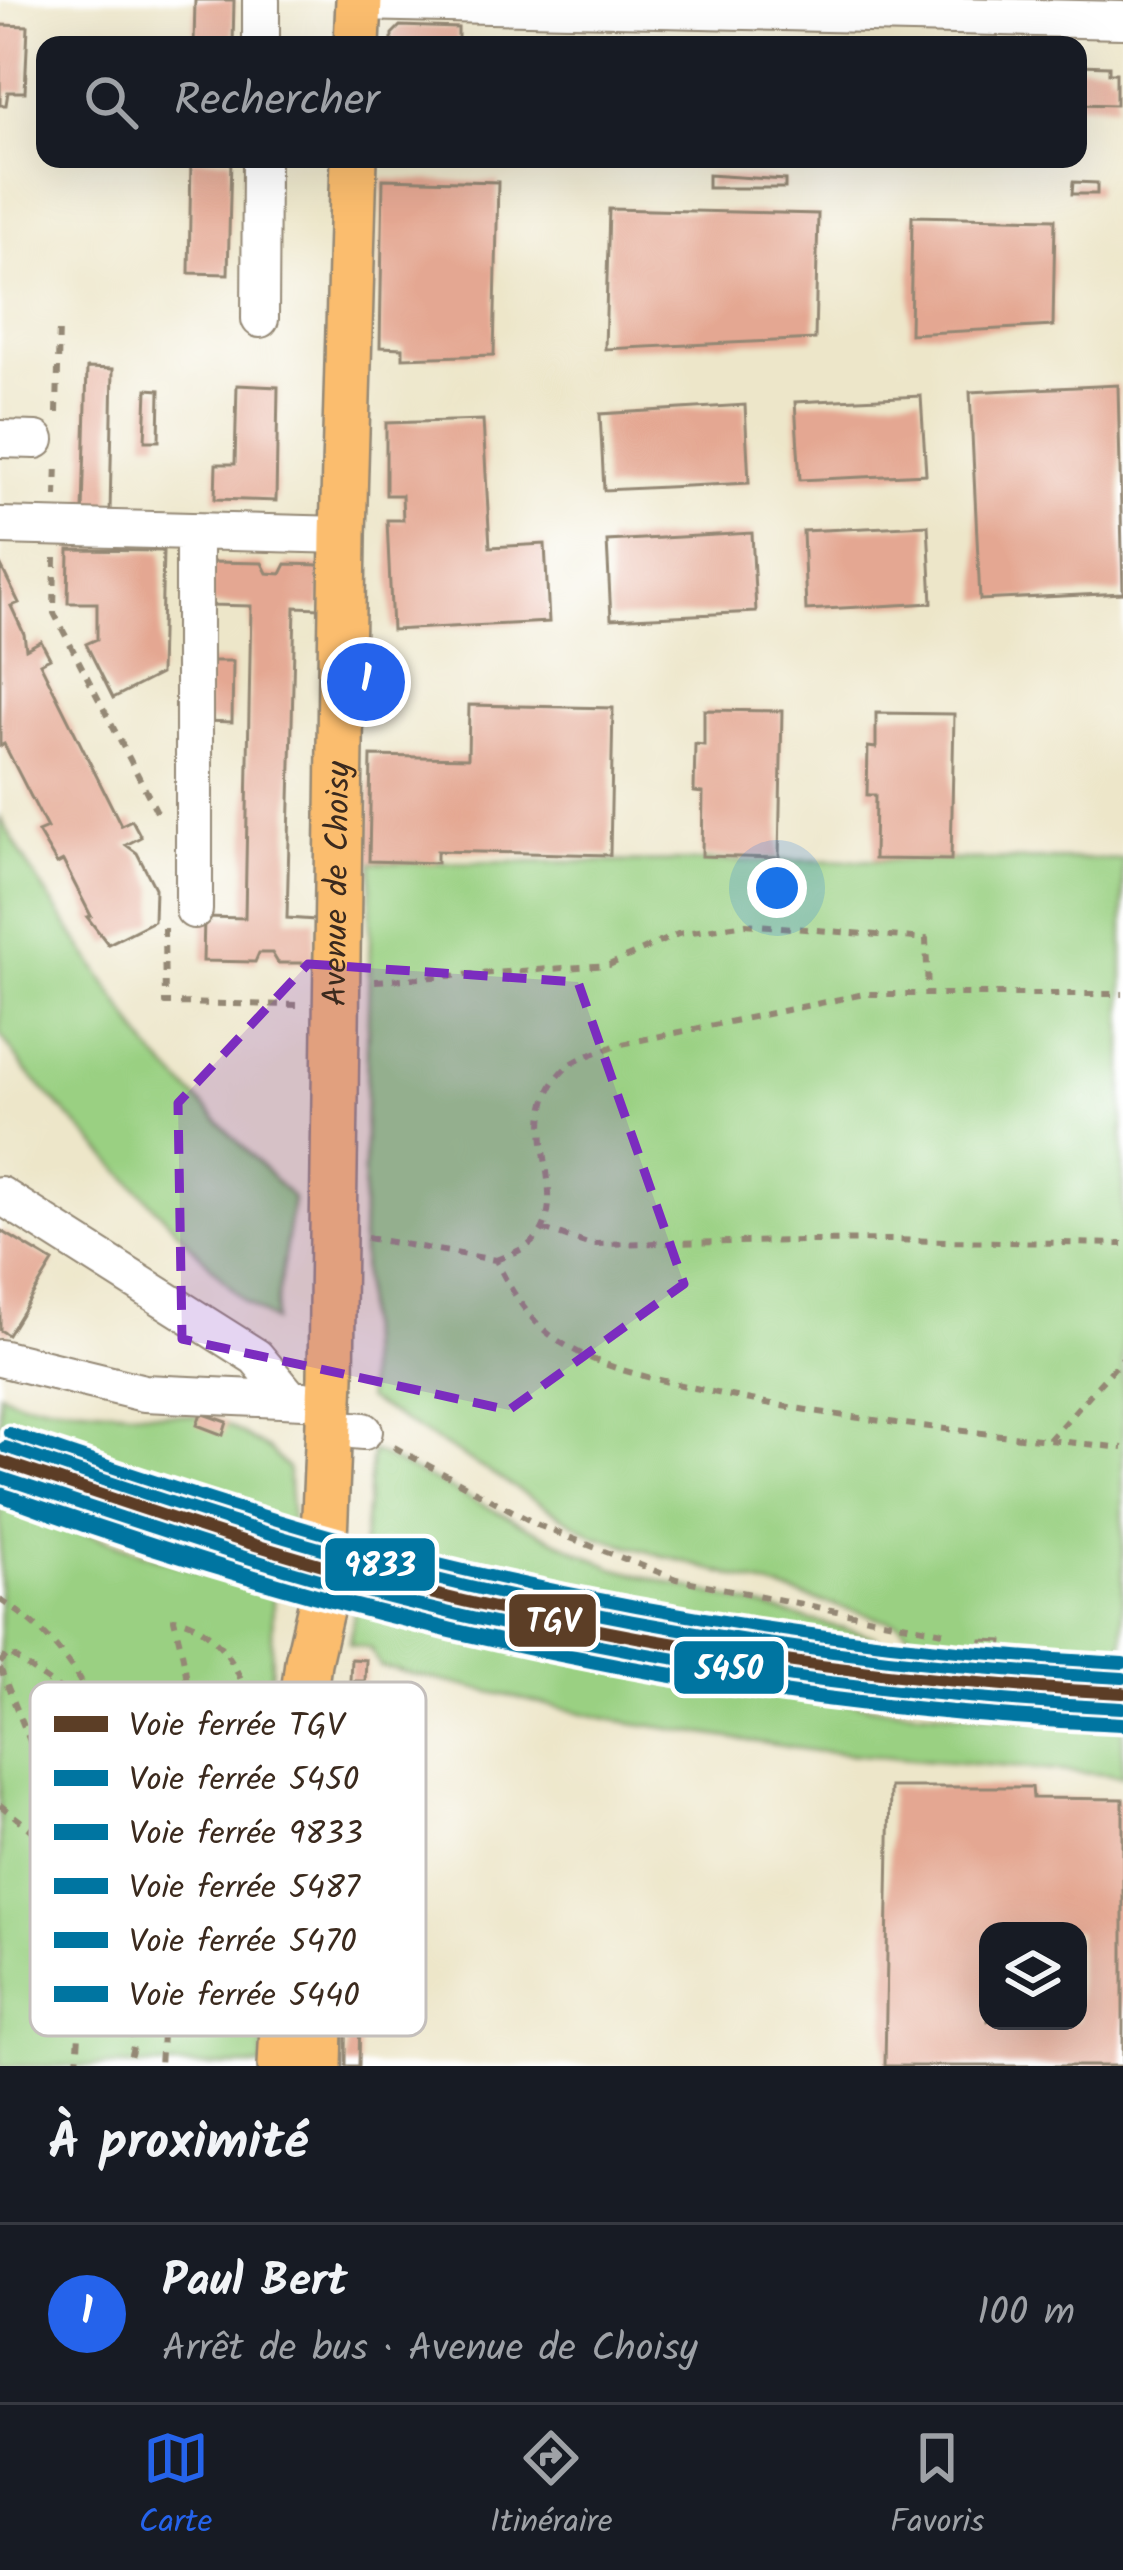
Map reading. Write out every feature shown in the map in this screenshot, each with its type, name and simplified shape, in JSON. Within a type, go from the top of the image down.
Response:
[{"type":"main road","name":"Avenue de Choisy","points":[[305,1682],[321,1606],[334,1233],[334,1007],[354,168]]},
{"type":"main road","name":"Avenue de Choisy","points":[[321,1606],[331,1682]]},
{"type":"main road","name":"Avenue de Choisy","points":[[281,2066],[283,2036]]},
{"type":"main road","name":"Avenue de Choisy","points":[[320,2066],[321,2036]]},
{"type":"street","points":[[261,0],[261,36]]},
{"type":"street","points":[[358,16],[1036,9],[1123,20]]},
{"type":"street","points":[[260,168],[260,319]]},
{"type":"street","points":[[0,526],[344,535]]},
{"type":"street","points":[[179,912],[194,532]]},
{"type":"street","points":[[0,1195],[256,1357],[328,1415]]},
{"type":"street","points":[[0,1358],[144,1394],[328,1415]]},
{"type":"path","points":[[58,323],[37,438],[56,528],[54,613],[164,825]]},
{"type":"path","points":[[179,912],[165,1003],[361,1006],[360,981],[608,965],[679,934],[746,924],[926,939],[928,994]]},
{"type":"path","points":[[334,1233],[496,1260],[525,1249],[543,1228],[547,1196],[541,1116],[556,1082],[578,1059],[617,1046],[865,994],[1123,994]]},
{"type":"path","points":[[543,1228],[588,1244],[885,1240],[1123,1244]]},
{"type":"path","points":[[496,1260],[507,1284],[547,1333],[589,1357],[645,1376],[766,1405],[1123,1448]]},
{"type":"path","points":[[1049,1440],[1123,1358]]},
{"type":"path","points":[[328,1415],[540,1526],[676,1579],[943,1632]]},
{"type":"path","points":[[0,1600],[53,1640],[79,1682]]},
{"type":"path","points":[[188,1682],[174,1619],[202,1629],[236,1668],[241,1682]]},
{"type":"path","points":[[30,1738],[0,1665],[9,1653],[53,1682]]},
{"type":"path","points":[[0,1805],[30,1829]]},
{"type":"path","points":[[77,2066],[79,2036]]},
{"type":"path","points":[[128,2066],[133,2036]]},
{"type":"path","points":[[160,2066],[162,2036]]},
{"type":"highlighted area","points":[[308,964],[578,982],[684,1284],[509,1410],[182,1339],[178,1103]]},
{"type":"green space","points":[[0,818],[151,1051],[293,1199],[274,1321],[244,1301],[26,1071],[0,1034]]},
{"type":"green space","points":[[1123,859],[1123,1665],[939,1659],[899,1624],[595,1536],[367,1399],[362,1249],[372,863]]},
{"type":"green space","points":[[0,1393],[21,1402],[215,1418],[269,1450],[288,1469],[293,1537],[0,1449]]},
{"type":"green space","points":[[372,1451],[613,1568],[876,1637],[872,1657],[362,1552]]},
{"type":"green space","points":[[0,1501],[273,1595],[271,1682],[30,1682],[30,2036],[264,2036],[263,2066],[0,2066]]},
{"type":"green space","points":[[355,1608],[646,1673],[890,1709],[1123,1723],[1123,1776],[815,1751],[613,1720],[381,1667],[370,1648],[350,1644]]},
{"type":"building","points":[[195,0],[234,0],[233,36],[194,36]]},
{"type":"building","points":[[0,25],[28,26],[25,92],[8,92],[6,105],[0,105]]},
{"type":"building","points":[[400,26],[458,28],[458,36],[392,34]]},
{"type":"building","points":[[1087,65],[1109,66],[1109,73],[1116,73],[1116,105],[1087,104]]},
{"type":"building","points":[[191,168],[231,168],[228,274],[189,273]]},
{"type":"building","points":[[708,175],[785,180],[785,188],[708,188]]},
{"type":"building","points":[[383,179],[498,182],[494,355],[403,358],[403,348],[380,347]]},
{"type":"building","points":[[1073,182],[1097,183],[1097,194],[1072,194]]},
{"type":"building","points":[[609,209],[818,214],[815,339],[605,349]]},
{"type":"building","points":[[912,216],[1055,219],[1053,326],[910,334]]},
{"type":"building","points":[[87,368],[113,369],[110,513],[83,512]]},
{"type":"building","points":[[237,385],[278,387],[276,501],[215,499],[216,464],[235,464]]},
{"type":"building","points":[[1118,385],[1123,593],[980,600],[970,392]]},
{"type":"building","points":[[147,389],[160,390],[159,441],[145,441]]},
{"type":"building","points":[[921,396],[926,474],[800,480],[795,402]]},
{"type":"building","points":[[745,405],[749,483],[604,490],[600,414]]},
{"type":"building","points":[[483,420],[490,547],[545,544],[549,622],[392,630],[387,520],[403,520],[402,495],[386,495],[386,423]]},
{"type":"building","points":[[928,525],[932,603],[806,610],[803,531]]},
{"type":"building","points":[[752,533],[756,612],[611,619],[607,541]]},
{"type":"building","points":[[69,550],[163,551],[160,674],[113,698],[86,644],[97,639],[97,603],[68,603]]},
{"type":"building","points":[[212,562],[262,563],[267,573],[281,574],[286,564],[321,565],[321,608],[295,607],[287,918],[315,920],[313,963],[278,963],[272,953],[259,953],[255,962],[203,961],[204,917],[245,918],[251,606],[210,605]]},
{"type":"building","points":[[0,564],[19,603],[11,606],[26,649],[41,641],[50,658],[40,663],[121,825],[132,820],[141,837],[126,845],[137,853],[155,888],[154,921],[108,944],[87,917],[91,916],[63,861],[57,864],[38,832],[47,828],[4,744],[0,746]]},
{"type":"building","points":[[207,661],[233,661],[232,722],[205,721]]},
{"type":"building","points":[[469,705],[613,708],[610,855],[437,851],[437,863],[369,861],[371,756],[468,758]]},
{"type":"building","points":[[704,710],[782,711],[779,858],[702,856],[703,793],[694,792],[695,744],[704,745]]},
{"type":"building","points":[[876,713],[954,714],[951,860],[874,859],[875,795],[867,795],[868,747],[876,748]]},
{"type":"building","points":[[0,1230],[53,1262],[8,1335],[0,1330]]},
{"type":"building","points":[[201,1413],[227,1422],[223,1435],[197,1425]]},
{"type":"building","points":[[982,1640],[1003,1641],[1001,1656],[980,1655]]},
{"type":"building","points":[[351,1659],[366,1660],[365,1681],[350,1681]]},
{"type":"building","points":[[890,1787],[1032,1787],[1033,1798],[1123,1799],[1123,2066],[885,2066]]},
{"type":"building","points":[[346,2036],[360,2036],[359,2066],[346,2066]]},
{"type":"rail line","name":"5470","points":[[9,1433],[309,1529],[497,1578],[764,1627],[943,1650],[1123,1663]]},
{"type":"rail line","name":"9833","points":[[5,1447],[303,1543],[581,1611],[851,1654],[1123,1678]]},
{"type":"rail line","name":"TGV","points":[[0,1461],[300,1558],[579,1626],[850,1669],[1123,1693]]},
{"type":"rail line","name":"5450","points":[[0,1477],[300,1573],[579,1641],[849,1684],[1122,1708]]},
{"type":"rail line","name":"5487","points":[[0,1493],[293,1587],[572,1655],[846,1699],[1122,1723]]},
{"type":"rail line","name":"5440","points":[[0,1496],[271,1585],[552,1654],[838,1702],[1122,1725]]},
{"type":"place","name":"Paul Bert","points":[[366,682]]}]
